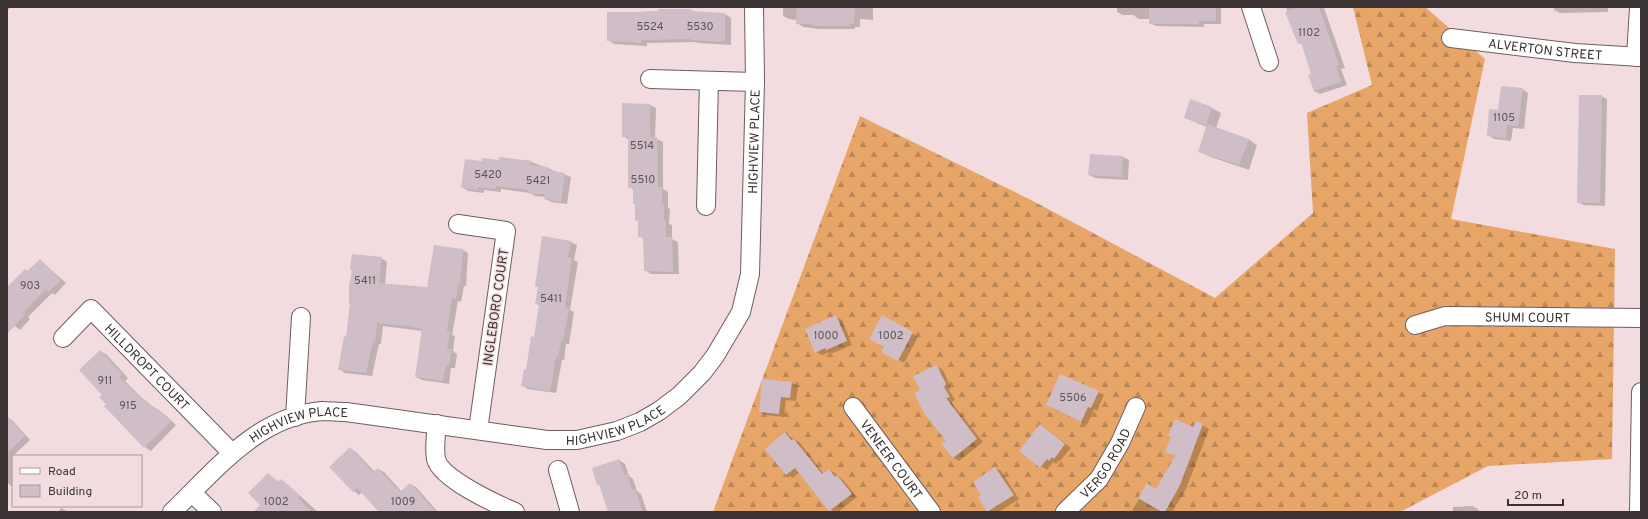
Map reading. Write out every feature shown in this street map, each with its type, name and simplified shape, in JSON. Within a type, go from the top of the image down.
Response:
[{"type":"street","name":"HIGHVIEW PLACE","points":[[172,512],[232,453],[276,423],[295,417],[322,411],[437,424],[559,442],[598,437],[628,427],[659,411],[679,396],[702,373],[741,312],[750,274],[755,82],[754,7]]},
{"type":"street","points":[[1251,7],[1269,62]]},
{"type":"street","points":[[1638,57],[1639,7]]},
{"type":"street","name":"ALVERTON STREET","points":[[1451,38],[1575,53],[1638,57]]},
{"type":"street","points":[[650,79],[755,82]]},
{"type":"street","points":[[706,206],[709,81]]},
{"type":"street","name":"INGLEBORO COURT","points":[[458,224],[506,231],[478,430]]},
{"type":"street","name":"HILLDROPT COURT","points":[[64,338],[91,309],[232,453]]},
{"type":"street","name":"SHUMI COURT","points":[[1415,325],[1445,316],[1641,318]]},
{"type":"street","points":[[295,417],[301,317]]},
{"type":"street","points":[[1639,512],[1641,392]]},
{"type":"street","name":"VENEER COURT","points":[[853,407],[931,512]]},
{"type":"street","name":"VERGO ROAD","points":[[1065,512],[1099,479],[1120,443],[1136,407]]},
{"type":"street","points":[[437,424],[436,459],[441,468],[473,492],[515,512]]},
{"type":"street","points":[[558,470],[570,512]]},
{"type":"street","points":[[192,493],[212,512]]},
{"type":"green space","points":[[1353,7],[1425,7],[1485,59],[1451,219],[1615,249],[1612,459],[1488,466],[1400,512],[713,512],[860,116],[1031,200],[1215,298],[1313,213],[1307,113],[1372,85]]},
{"type":"building","points":[[797,7],[855,7],[854,24],[850,24],[850,26],[812,26],[812,24],[796,24]]},
{"type":"building","points":[[1149,7],[1216,7],[1216,21],[1199,21],[1199,24],[1149,24]]},
{"type":"building","points":[[1300,7],[1319,7],[1339,65],[1336,66],[1341,82],[1314,91],[1308,75],[1311,74],[1301,43],[1298,44],[1285,12]]},
{"type":"building","points":[[658,9],[691,9],[691,11],[725,13],[725,42],[691,39],[641,40],[642,43],[607,41],[607,12],[658,11]]},
{"type":"building","points":[[1501,86],[1523,88],[1518,126],[1507,125],[1506,138],[1487,136],[1489,109],[1498,110]]},
{"type":"building","points":[[1579,95],[1602,95],[1600,203],[1577,203]]},
{"type":"building","points":[[1190,99],[1212,107],[1206,125],[1184,118]]},
{"type":"building","points":[[622,103],[650,104],[650,137],[657,137],[658,187],[662,187],[662,204],[664,204],[666,237],[672,237],[673,272],[644,271],[643,237],[638,237],[638,221],[635,220],[635,204],[633,204],[633,188],[628,188],[628,137],[622,137]]},
{"type":"building","points":[[1207,124],[1249,139],[1239,165],[1198,152]]},
{"type":"building","points":[[1090,154],[1123,156],[1122,177],[1088,175]]},
{"type":"building","points":[[499,157],[532,161],[531,165],[548,167],[548,170],[565,173],[561,202],[544,199],[544,194],[531,194],[528,193],[528,190],[496,186],[495,189],[478,187],[478,190],[461,188],[465,159],[482,161],[482,158],[499,160]]},
{"type":"building","points":[[542,236],[571,241],[568,257],[572,258],[565,307],[569,308],[563,342],[561,341],[558,357],[556,357],[550,391],[521,386],[524,369],[526,370],[531,336],[534,337],[539,305],[535,304],[538,287],[535,287]]},
{"type":"building","points":[[434,245],[463,249],[460,284],[458,283],[456,299],[452,298],[447,331],[450,332],[447,349],[452,349],[449,366],[446,365],[443,381],[415,377],[422,329],[407,326],[377,323],[375,341],[373,341],[366,373],[338,370],[344,336],[346,337],[350,304],[349,287],[352,270],[350,270],[352,254],[382,257],[379,283],[427,287]]},
{"type":"building","points":[[40,259],[61,280],[48,292],[46,289],[23,313],[25,315],[7,334],[7,287],[25,269],[28,271]]},
{"type":"building","points":[[836,315],[847,341],[815,353],[805,329]]},
{"type":"building","points":[[882,315],[913,332],[898,361],[881,352],[884,347],[869,339]]},
{"type":"building","points":[[100,350],[122,374],[119,377],[144,401],[145,399],[157,411],[158,409],[171,421],[144,448],[104,406],[106,404],[99,397],[102,395],[79,370]]},
{"type":"building","points":[[937,365],[946,384],[944,387],[950,397],[946,398],[977,439],[953,458],[941,444],[946,441],[924,413],[914,393],[920,390],[913,376]]},
{"type":"building","points":[[1060,374],[1099,391],[1091,408],[1088,407],[1081,422],[1046,405]]},
{"type":"building","points":[[762,379],[792,382],[790,398],[781,397],[779,414],[759,412]]},
{"type":"building","points":[[7,416],[25,436],[7,453]]},
{"type":"building","points":[[1175,419],[1193,427],[1197,421],[1203,424],[1180,485],[1165,512],[1162,512],[1138,498],[1147,483],[1156,489],[1175,456],[1165,452],[1171,437],[1168,436]]},
{"type":"building","points":[[1040,424],[1065,444],[1054,459],[1052,457],[1049,461],[1047,459],[1040,468],[1019,451]]},
{"type":"building","points":[[785,432],[791,440],[794,439],[822,474],[829,469],[835,477],[837,475],[852,494],[829,511],[795,468],[786,475],[765,449]]},
{"type":"building","points":[[350,447],[373,472],[378,468],[400,492],[410,483],[436,512],[379,512],[357,488],[353,492],[329,467]]},
{"type":"building","points":[[619,459],[624,475],[627,474],[632,490],[635,489],[643,512],[608,512],[592,468]]},
{"type":"building","points":[[995,467],[1014,495],[987,512],[978,497],[981,495],[973,482]]},
{"type":"building","points":[[268,473],[278,482],[281,479],[300,496],[298,498],[312,512],[253,512],[260,505],[248,493]]}]
